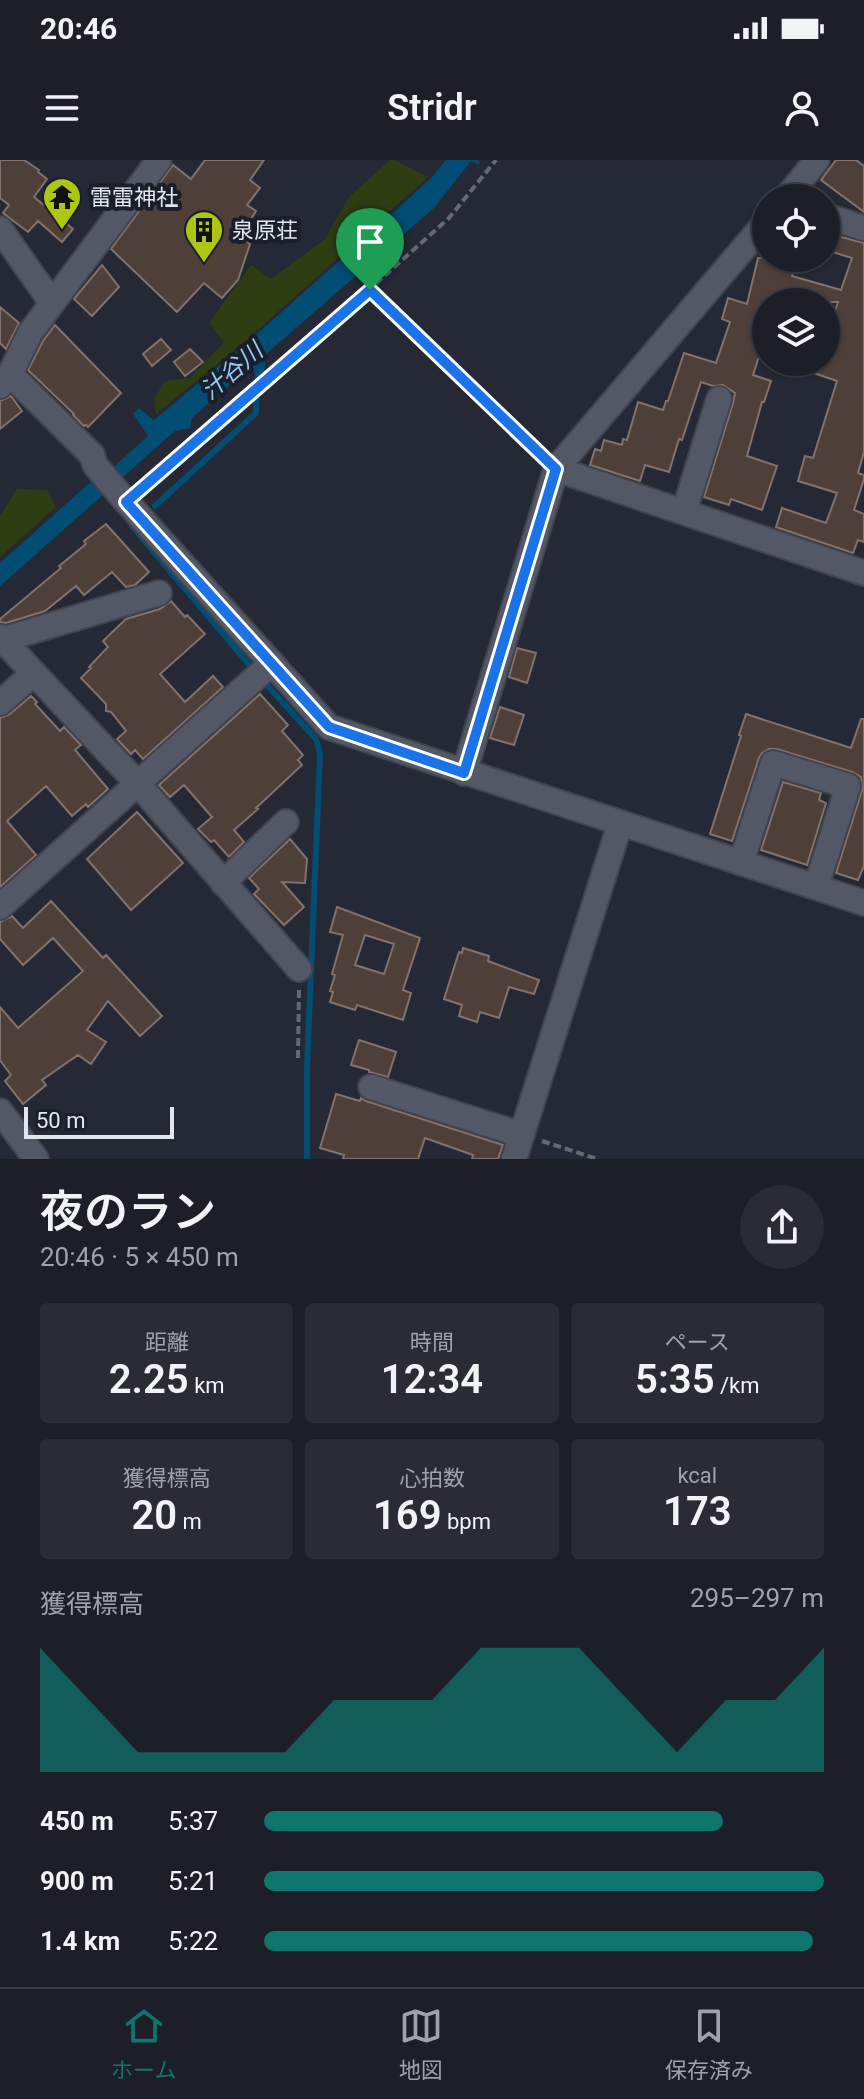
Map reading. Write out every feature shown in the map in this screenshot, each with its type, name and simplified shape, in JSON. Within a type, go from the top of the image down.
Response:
[{"type":"street","points":[[159,160],[30,333],[5,380],[92,455],[95,465],[125,500],[329,727],[864,903]]},
{"type":"street","points":[[797,184],[817,160]]},
{"type":"street","points":[[840,220],[864,228]]},
{"type":"street","points":[[0,229],[52,303]]},
{"type":"street","points":[[464,773],[556,469],[752,238]]},
{"type":"street","points":[[684,512],[719,399]]},
{"type":"street","points":[[556,469],[864,573]]},
{"type":"street","points":[[159,593],[1,638],[138,784],[299,969]]},
{"type":"street","points":[[0,907],[272,663]]},
{"type":"street","points":[[0,703],[34,673]]},
{"type":"street","points":[[741,863],[773,763],[848,786],[816,887]]},
{"type":"street","points":[[223,883],[286,822]]},
{"type":"street","points":[[514,1159],[620,824]]},
{"type":"street","points":[[371,1087],[522,1135]]},
{"type":"street","points":[[0,1111],[36,1159]]},
{"type":"path","points":[[125,500],[264,384],[449,218],[496,160]]},
{"type":"path","points":[[370,290],[556,469]]},
{"type":"path","points":[[298,1058],[299,969]]},
{"type":"path","points":[[522,1135],[597,1159]]},
{"type":"green space","points":[[390,160],[428,177],[250,337],[156,414],[154,399],[165,381],[190,378],[224,342],[209,323],[251,265],[271,279],[325,239],[349,197]]},
{"type":"green space","points":[[17,489],[47,490],[56,507],[0,557],[0,516]]},
{"type":"water","name":"汁谷川","points":[[446,160],[478,160],[480,162],[478,165],[471,161],[434,208],[266,354],[264,374],[255,374],[253,365],[192,418],[190,428],[175,431],[0,586],[0,563],[94,479],[108,472],[148,436],[133,414],[139,408],[154,420],[390,216]]},
{"type":"building","points":[[0,160],[24,160],[47,179],[34,197],[73,229],[62,242],[38,221],[28,232],[3,213],[9,205],[0,198]]},
{"type":"building","points":[[205,160],[264,160],[250,180],[260,188],[247,205],[256,211],[242,238],[250,244],[238,280],[222,298],[204,283],[177,312],[111,249],[173,165],[191,179]]},
{"type":"building","points":[[836,160],[856,160],[864,166],[864,212],[840,194],[840,184],[826,184],[821,180]]},
{"type":"building","points":[[840,237],[864,243],[864,452],[858,473],[864,475],[864,479],[854,510],[864,514],[864,542],[858,540],[853,553],[776,527],[782,508],[826,523],[837,493],[798,481],[805,456],[813,458],[837,381],[822,376],[840,376],[840,290],[852,258],[840,254]]},
{"type":"building","points":[[102,265],[119,287],[92,316],[74,299]]},
{"type":"building","points":[[755,272],[793,272],[792,276],[834,288],[752,288],[752,376],[771,381],[747,456],[777,466],[762,510],[731,499],[729,505],[704,497],[735,393],[723,385],[701,382],[669,472],[645,465],[640,481],[590,465],[595,449],[601,451],[604,440],[622,445],[623,439],[627,440],[638,402],[663,410],[684,353],[716,363],[730,322],[722,319],[728,298],[747,304]]},
{"type":"building","points":[[0,307],[19,323],[6,349],[0,343]]},
{"type":"building","points":[[55,325],[121,393],[88,427],[28,370]]},
{"type":"building","points":[[161,339],[171,350],[152,366],[143,354]]},
{"type":"building","points":[[190,349],[203,362],[185,376],[174,362]]},
{"type":"building","points":[[11,396],[22,411],[0,429],[0,401]]},
{"type":"building","points":[[106,524],[149,572],[135,585],[126,587],[112,572],[84,595],[76,586],[45,611],[0,622],[86,544],[84,541]]},
{"type":"building","points":[[171,601],[205,634],[160,674],[185,702],[213,676],[223,687],[143,759],[135,750],[131,754],[117,739],[126,731],[81,678],[108,647],[103,641],[126,619],[160,609]]},
{"type":"building","points":[[517,648],[536,653],[527,683],[509,677]]},
{"type":"building","points":[[260,694],[288,725],[282,731],[303,755],[298,760],[302,765],[234,830],[244,842],[229,857],[214,840],[211,842],[198,829],[212,817],[184,785],[170,797],[159,785]]},
{"type":"building","points":[[31,696],[60,731],[64,727],[81,745],[75,750],[108,789],[88,807],[86,804],[72,816],[46,786],[7,821],[36,855],[0,887],[0,718],[10,714]]},
{"type":"building","points":[[500,707],[524,715],[514,745],[490,738]]},
{"type":"building","points":[[746,714],[851,748],[861,719],[864,719],[864,866],[858,880],[836,873],[862,790],[861,777],[852,772],[769,749],[759,758],[732,841],[710,834]]},
{"type":"building","points":[[783,782],[821,793],[819,800],[826,803],[807,865],[761,850]]},
{"type":"building","points":[[137,812],[183,863],[131,910],[87,859]]},
{"type":"building","points":[[290,839],[307,859],[305,883],[282,882],[304,907],[284,925],[254,894],[259,889],[249,878]]},
{"type":"building","points":[[51,901],[162,1016],[140,1036],[108,1001],[87,1030],[106,1042],[91,1064],[78,1055],[42,1080],[46,1085],[23,1104],[5,1081],[11,1075],[0,1060],[0,1007],[18,1028],[83,971],[53,938],[23,965],[0,939],[0,922],[12,916],[23,928]]},
{"type":"building","points":[[337,907],[420,938],[403,990],[411,993],[403,1020],[357,1005],[355,1010],[330,1002],[335,975],[332,974],[343,935],[330,932]],"holes":[[[365,935],[394,944],[384,974],[355,965]]]},
{"type":"building","points":[[463,948],[489,956],[488,961],[539,980],[534,994],[509,987],[499,1018],[480,1012],[477,1022],[459,1016],[462,1005],[444,999]]},
{"type":"building","points":[[359,1040],[396,1052],[388,1077],[351,1065]]},
{"type":"building","points":[[336,1094],[360,1101],[361,1098],[503,1145],[498,1159],[472,1159],[473,1155],[425,1138],[418,1159],[343,1159],[344,1155],[320,1148]]},
{"type":"waterway","name":"汁谷川","points":[[155,506],[256,413],[258,366]]},
{"type":"waterway","points":[[132,526],[252,668]]},
{"type":"waterway","points":[[265,683],[316,739],[320,753],[307,1067],[307,1159]]},
{"type":"place","name":"雷雷神社","points":[[62,231]]},
{"type":"place","name":"泉原荘","points":[[204,264]]},
{"type":"route","points":[[370,290],[556,469],[464,773],[329,727],[126,502],[370,290]]}]
